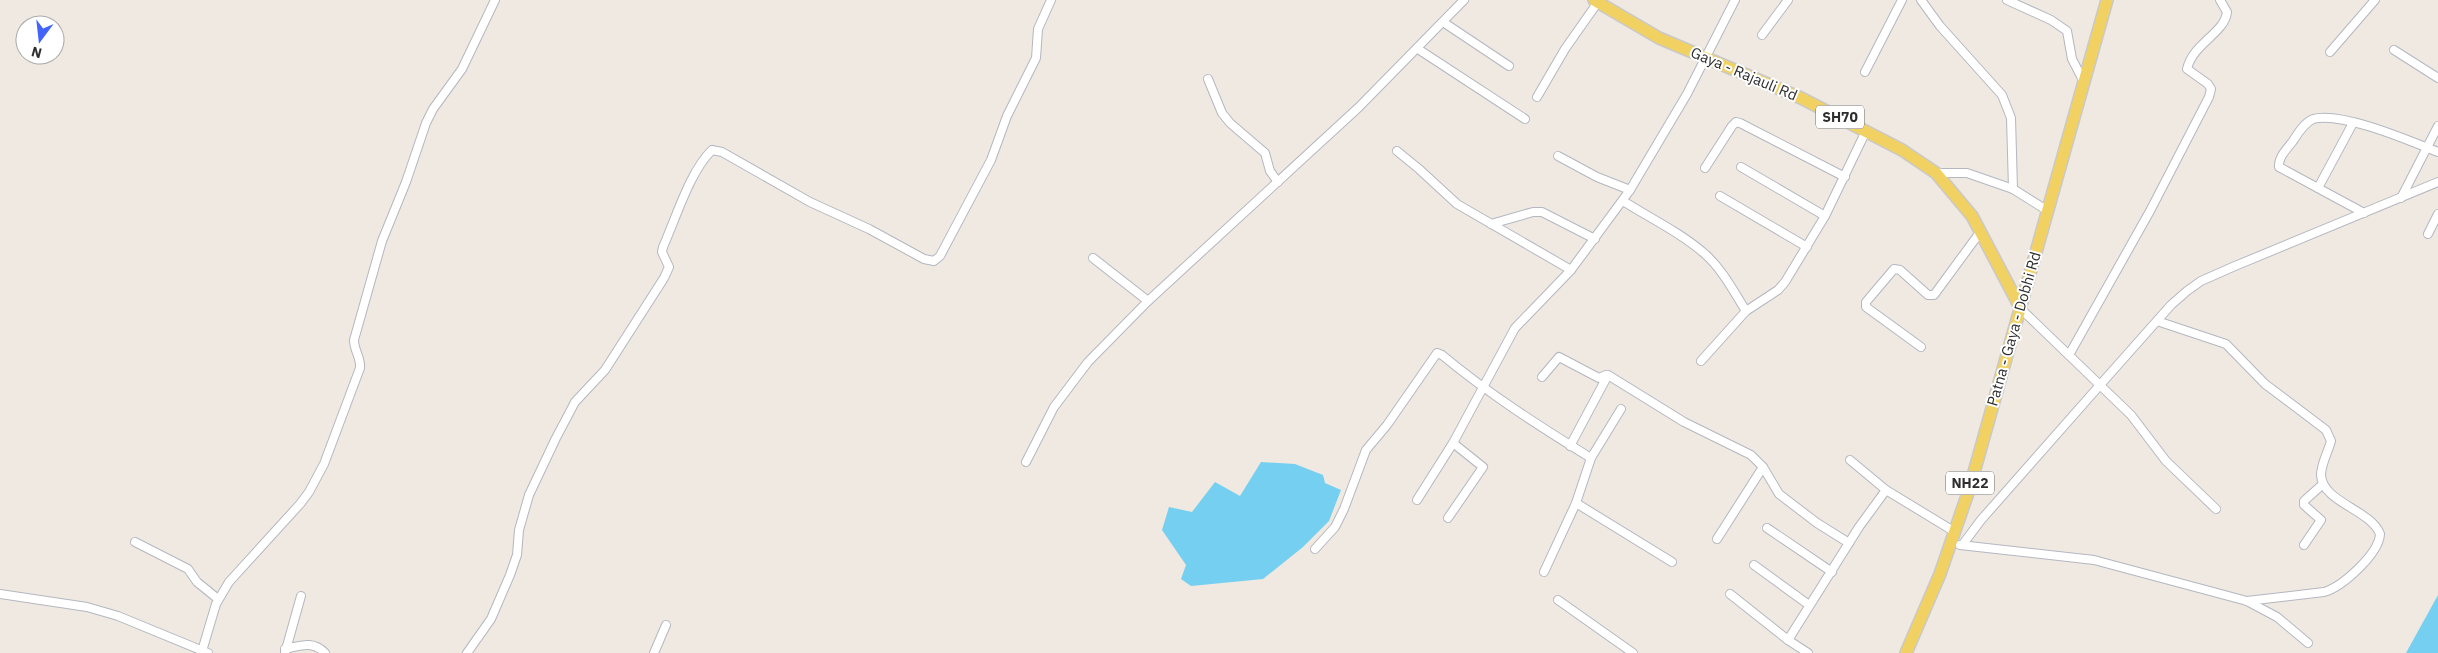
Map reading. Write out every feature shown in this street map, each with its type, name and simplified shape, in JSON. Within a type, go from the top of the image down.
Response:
[{"type":"main road","name":"Patna - Gaya - Dobhi Rd","points":[[1906,653],[1929,601],[1955,532],[2021,309],[2108,0]]},
{"type":"main road","name":"Gaya - Rajauli Rd","points":[[1596,1],[1660,38],[1773,84],[1902,150],[1936,172],[1962,202],[1981,231],[2021,309]]},
{"type":"street","points":[[0,594],[95,609],[118,616],[205,652],[218,599],[229,582],[300,504],[324,464],[360,368],[360,360],[354,347],[354,340],[382,241],[406,182],[426,123],[433,109],[462,69],[494,0]]},
{"type":"street","points":[[467,653],[491,619],[510,575],[517,555],[519,530],[529,495],[556,438],[575,402],[605,370],[664,278],[669,267],[662,252],[663,247],[695,174],[707,155],[712,150],[722,152],[810,202],[870,229],[924,259],[934,261],[940,256],[991,160],[1007,116],[1036,58],[1038,29],[1051,0]]},
{"type":"street","points":[[1026,462],[1054,407],[1088,362],[1148,301],[1418,50],[1464,0]]},
{"type":"street","points":[[1417,500],[1453,443],[1515,328],[1571,270],[1623,201],[1687,94],[1736,0]]},
{"type":"street","points":[[1762,35],[1788,0]]},
{"type":"street","points":[[1865,72],[1902,0]]},
{"type":"street","points":[[1921,0],[1940,26],[2002,95],[2011,118],[2012,189]]},
{"type":"street","points":[[2007,0],[2051,20],[2068,31],[2072,59],[2084,82]]},
{"type":"street","points":[[2069,355],[2150,211],[2209,96],[2210,89],[2208,84],[2187,69],[2196,49],[2225,22],[2227,12],[2220,0]]},
{"type":"street","points":[[2330,52],[2375,0]]},
{"type":"street","points":[[1537,97],[1596,1]]},
{"type":"street","points":[[1443,22],[1509,66]]},
{"type":"street","points":[[1418,50],[1525,119]]},
{"type":"street","points":[[2394,50],[2438,78]]},
{"type":"street","points":[[1208,79],[1222,113],[1230,123],[1266,153],[1270,172],[1278,182]]},
{"type":"street","points":[[2364,213],[2283,171],[2279,167],[2279,161],[2301,129],[2312,120],[2328,118],[2353,122],[2438,152]]},
{"type":"street","points":[[1704,168],[1732,126],[1736,122],[1740,122],[1845,177]]},
{"type":"street","points":[[2318,188],[2353,122]]},
{"type":"street","points":[[2401,198],[2438,126]]},
{"type":"street","points":[[1701,360],[1746,311],[1778,290],[1825,216],[1866,131]]},
{"type":"street","points":[[1397,151],[1420,168],[1450,199],[1571,270]]},
{"type":"street","points":[[1558,156],[1597,177],[1630,190]]},
{"type":"street","points":[[1741,167],[1825,216]]},
{"type":"street","points":[[1936,172],[1967,172],[2012,189],[2048,211]]},
{"type":"street","points":[[1963,544],[1981,520],[2157,321],[2171,306],[2201,281],[2438,182]]},
{"type":"street","points":[[1720,196],[1807,247]]},
{"type":"street","points":[[1623,201],[1682,237],[1706,255],[1720,270],[1746,311]]},
{"type":"street","points":[[1491,224],[1533,212],[1542,212],[1595,239]]},
{"type":"street","points":[[2428,234],[2438,214]]},
{"type":"street","points":[[1921,347],[1866,307],[1866,302],[1894,270],[1900,270],[1928,294],[1934,295],[1981,231]]},
{"type":"street","points":[[1093,258],[1148,301]]},
{"type":"street","points":[[2021,309],[2137,422],[2166,461],[2216,510]]},
{"type":"street","points":[[2157,321],[2226,344],[2265,384],[2326,430],[2331,441],[2322,470],[2323,484],[2342,502],[2369,520],[2379,530],[2378,544],[2349,578],[2330,590],[2247,601]]},
{"type":"street","points":[[1315,549],[1335,527],[1344,510],[1366,450],[1387,426],[1437,353],[1482,387],[1591,458]]},
{"type":"street","points":[[1542,377],[1559,357],[1599,378],[1609,375],[1684,422],[1751,455],[1763,467],[1779,494],[1817,523],[1849,543]]},
{"type":"street","points":[[1570,446],[1606,375]]},
{"type":"street","points":[[1544,572],[1576,503],[1591,458],[1621,409]]},
{"type":"street","points":[[1448,518],[1483,467],[1453,443]]},
{"type":"street","points":[[1850,460],[1886,490],[1955,532]]},
{"type":"street","points":[[1717,539],[1763,467]]},
{"type":"street","points":[[2304,545],[2321,520],[2304,505],[2304,501],[2323,484]]},
{"type":"street","points":[[1788,640],[1849,543],[1886,490]]},
{"type":"street","points":[[1576,503],[1672,562]]},
{"type":"street","points":[[1767,528],[1832,572]]},
{"type":"street","points":[[134,542],[188,569],[197,582],[218,599]]},
{"type":"street","points":[[1950,545],[1963,544],[2094,560],[2247,601],[2277,617],[2308,643]]},
{"type":"street","points":[[1754,565],[1809,605]]},
{"type":"street","points":[[1730,594],[1788,640],[1808,653]]},
{"type":"street","points":[[285,651],[301,596]]},
{"type":"street","points":[[1558,600],[1633,653]]},
{"type":"street","points":[[654,653],[666,625]]},
{"type":"street","points":[[285,651],[308,644],[319,647],[325,653]]},
{"type":"water","points":[[1261,462],[1295,464],[1323,475],[1325,483],[1341,490],[1329,521],[1303,547],[1263,579],[1191,586],[1181,579],[1186,565],[1162,530],[1169,507],[1192,512],[1215,482],[1240,496]]},
{"type":"water","points":[[2438,595],[2438,653],[2406,653]]}]
